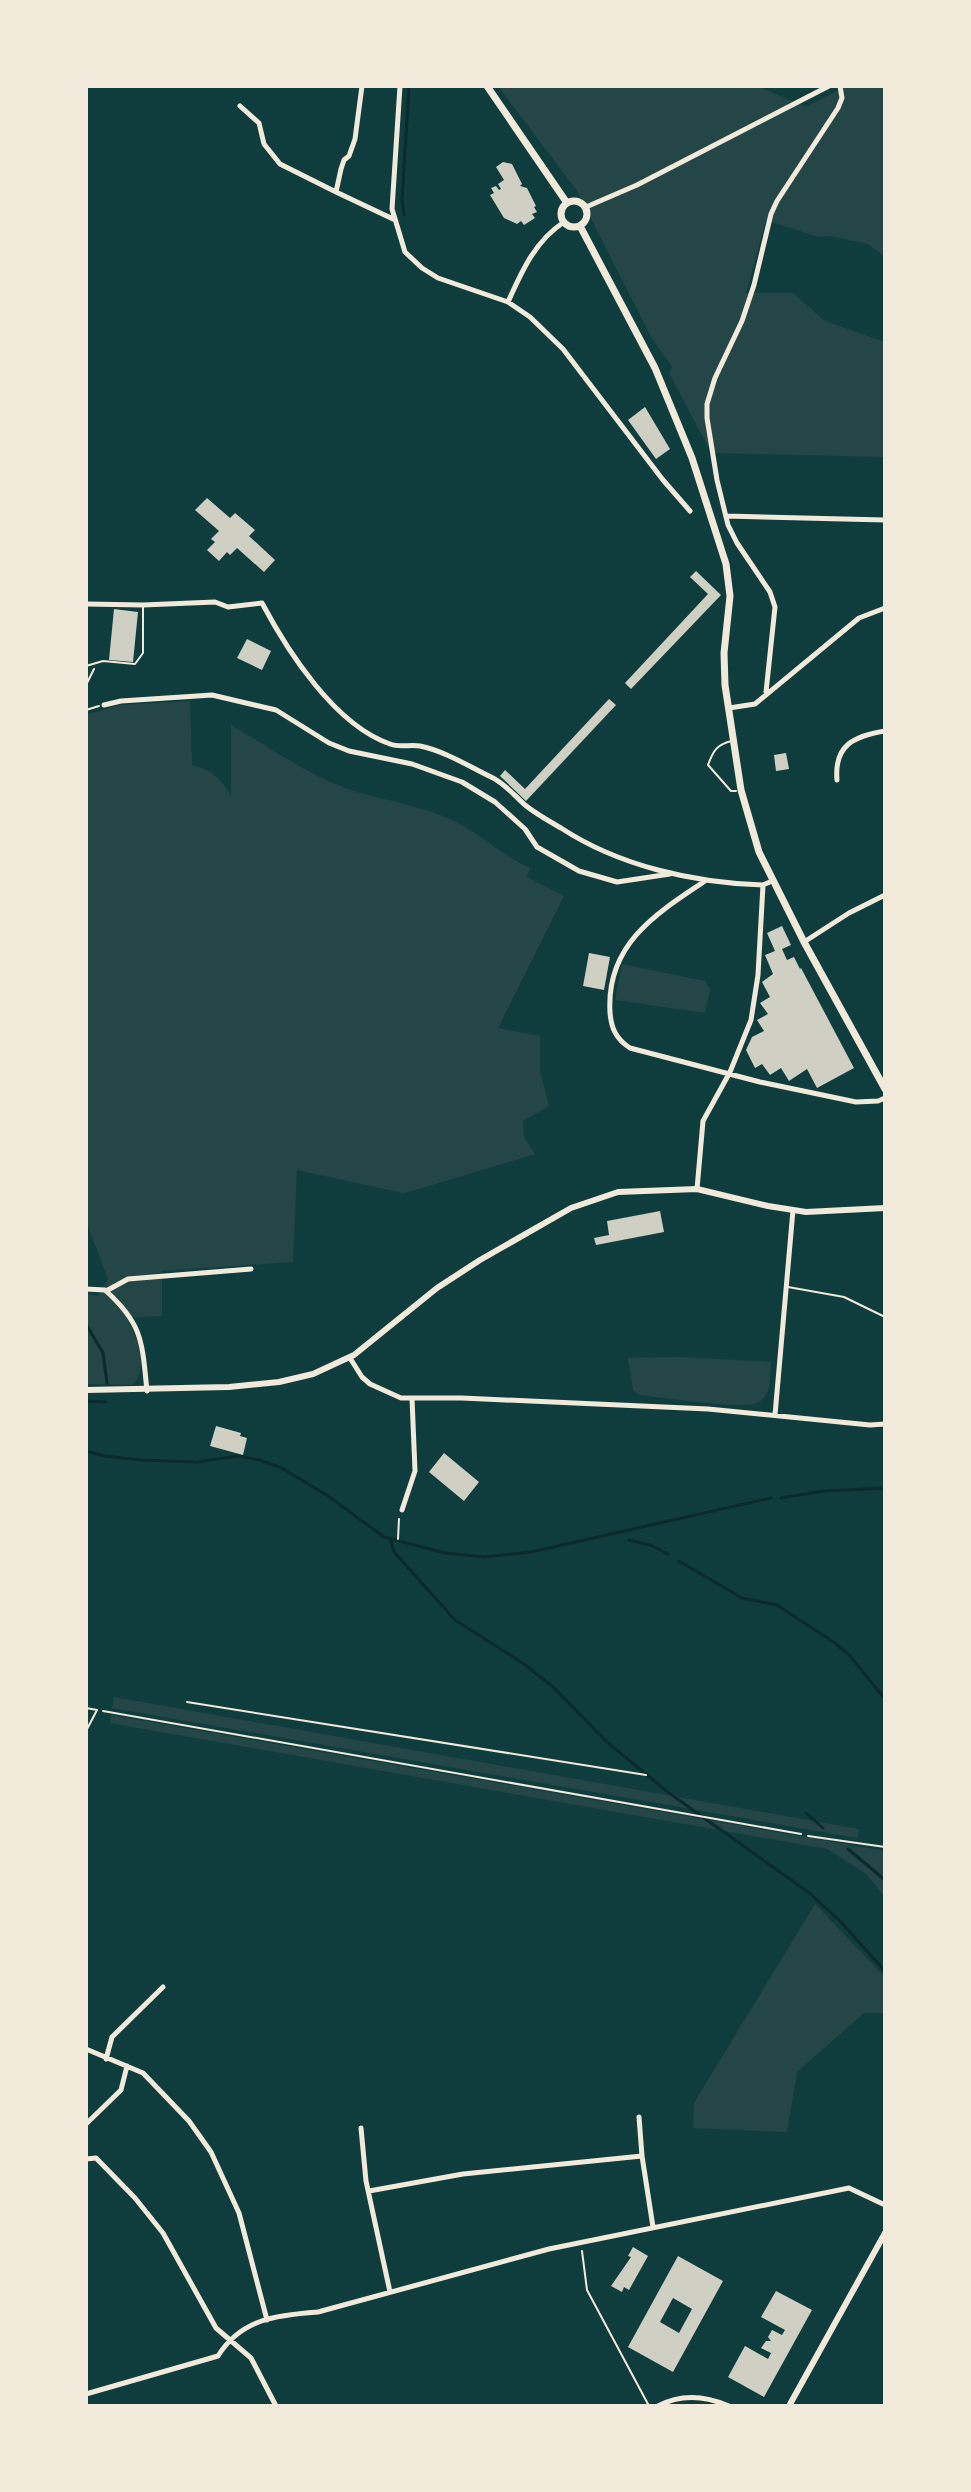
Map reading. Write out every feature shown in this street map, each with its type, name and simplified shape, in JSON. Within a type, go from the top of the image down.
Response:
[{"type":"main road","points":[[487,86],[567,203]]},
{"type":"main road","points":[[579,202],[586,207],[586,220],[580,226],[571,227],[564,222],[561,214],[567,203],[579,202]]},
{"type":"main road","points":[[580,226],[655,368],[692,458],[726,564],[730,596],[724,653],[725,685],[741,790],[760,853],[804,942],[885,1089]]},
{"type":"street","points":[[336,192],[344,160],[349,156],[355,139],[362,86]]},
{"type":"street","points":[[400,86],[393,219],[405,252],[438,278],[508,302],[530,317],[563,349],[690,511]]},
{"type":"street","points":[[586,207],[637,185],[829,86]]},
{"type":"street","points":[[766,692],[775,607],[767,587],[732,534],[710,447],[707,418],[711,391],[742,321],[771,214],[838,108],[842,98],[840,86]]},
{"type":"street","points":[[240,106],[259,123],[264,144],[280,164],[393,219]]},
{"type":"street","points":[[508,302],[534,250],[545,235],[564,222]]},
{"type":"street","points":[[726,516],[883,520],[885,530]]},
{"type":"street","points":[[86,604],[215,602],[228,607],[262,603],[280,637],[301,666],[348,719],[392,745],[418,746],[440,753],[496,779],[527,807],[585,844],[706,881],[763,885],[772,881]]},
{"type":"street","points":[[729,708],[749,706],[859,618],[885,608]]},
{"type":"street","points":[[104,705],[121,701],[212,695],[263,706],[276,710],[329,743],[349,751],[412,764],[462,782],[495,802],[525,829],[537,847],[579,871],[617,882],[675,874]]},
{"type":"street","points":[[837,780],[836,767],[843,748],[865,734],[885,731]]},
{"type":"street","points":[[706,881],[648,922],[621,953],[610,989],[610,1021],[613,1032],[621,1042],[630,1048],[760,1082],[856,1102],[885,1098]]},
{"type":"street","points":[[697,1189],[703,1121],[730,1072],[751,1020],[761,943],[763,885]]},
{"type":"street","points":[[804,942],[849,913],[884,897]]},
{"type":"street","points":[[86,1390],[147,1391],[279,1382],[313,1374],[350,1358],[452,1278],[571,1208],[618,1192],[697,1189],[793,1210],[826,1212],[885,1208]]},
{"type":"street","points":[[775,1415],[793,1210]]},
{"type":"street","points":[[86,1289],[106,1291],[136,1278],[251,1269]]},
{"type":"street","points":[[106,1291],[138,1329],[147,1391]]},
{"type":"street","points":[[350,1358],[370,1384],[401,1398],[605,1404],[885,1424]]},
{"type":"street","points":[[402,1510],[415,1471],[412,1398]]},
{"type":"street","points":[[106,2059],[112,2037],[163,1987]]},
{"type":"street","points":[[86,2049],[145,2074],[189,2121],[211,2152],[239,2213],[267,2320]]},
{"type":"street","points":[[86,2124],[121,2090],[127,2066]]},
{"type":"street","points":[[639,2117],[653,2228]]},
{"type":"street","points":[[361,2128],[369,2191],[390,2292]]},
{"type":"street","points":[[369,2191],[463,2174],[642,2156]]},
{"type":"street","points":[[86,2159],[96,2158],[135,2198],[163,2233],[216,2328],[251,2358],[276,2406]]},
{"type":"street","points":[[86,2394],[218,2356],[229,2338],[246,2326],[295,2314],[318,2312],[582,2241],[849,2188],[885,2205]]},
{"type":"street","points":[[789,2406],[885,2233]]},
{"type":"street","points":[[658,2406],[686,2397],[703,2397],[729,2406]]},
{"type":"lane","points":[[86,666],[103,661],[135,664],[140,659],[143,653],[143,605]]},
{"type":"lane","points":[[733,741],[722,743],[713,751],[708,765],[731,791],[741,790]]},
{"type":"lane","points":[[787,1287],[844,1297],[885,1317]]},
{"type":"lane","points":[[86,1708],[97,1710],[86,1731]]},
{"type":"lane","points":[[808,1836],[885,1847]]},
{"type":"path","points":[[86,685],[94,669],[103,661]]},
{"type":"path","points":[[86,710],[104,705]]},
{"type":"path","points":[[398,1539],[402,1510]]},
{"type":"path","points":[[187,1702],[646,1775]]},
{"type":"path","points":[[97,1710],[808,1836]]},
{"type":"path","points":[[582,2241],[587,2290],[649,2406]]},
{"type":"shaded area","points":[[498,86],[757,86],[806,107],[846,86],[885,86],[885,257],[868,244],[831,236],[818,237],[766,220],[746,293],[793,293],[825,321],[885,342],[885,457],[715,453],[707,445],[669,373],[672,367],[651,337],[577,191]]},
{"type":"shaded area","points":[[190,701],[192,765],[215,776],[231,796],[231,725],[335,784],[435,813],[462,825],[530,868],[527,877],[564,896],[498,1028],[540,1036],[540,1071],[549,1106],[523,1121],[524,1137],[535,1154],[419,1189],[403,1193],[297,1170],[293,1262],[162,1271],[162,1316],[127,1318],[140,1352],[137,1379],[132,1385],[86,1384],[86,1294],[98,1296],[108,1279],[86,1221],[86,715],[119,705]]},
{"type":"shaded area","points":[[622,964],[705,981],[710,990],[705,1013],[615,1000]]},
{"type":"shaded area","points":[[628,1358],[771,1362],[768,1390],[759,1402],[738,1405],[640,1395],[633,1390]]},
{"type":"shaded area","points":[[114,1697],[859,1829],[857,1838],[112,1708]]},
{"type":"shaded area","points":[[111,1715],[885,1851],[885,1897],[865,1873],[827,1849],[110,1723]]},
{"type":"shaded area","points":[[815,1904],[885,1977],[885,2013],[864,2013],[797,2072],[787,2132],[693,2128],[694,2103]]},
{"type":"building","points":[[503,162],[512,164],[522,184],[520,186],[527,188],[536,206],[537,212],[532,214],[535,218],[524,225],[521,221],[517,224],[504,218],[490,195],[494,193],[491,188],[496,186],[501,189],[498,184],[504,180],[496,167]]},
{"type":"building","points":[[645,407],[670,449],[656,459],[628,420]]},
{"type":"building","points":[[207,498],[230,518],[235,513],[255,530],[249,536],[275,560],[264,572],[237,548],[230,555],[227,552],[219,561],[207,550],[215,542],[211,539],[219,531],[195,510]]},
{"type":"building","points":[[696,571],[721,595],[631,689],[625,683],[708,594],[690,577]]},
{"type":"building","points":[[114,609],[138,612],[133,662],[109,660]]},
{"type":"building","points":[[247,639],[271,651],[262,670],[237,658]]},
{"type":"building","points":[[609,699],[616,705],[526,801],[500,776],[505,770],[525,789]]},
{"type":"building","points":[[786,753],[789,769],[776,771],[774,755]]},
{"type":"building","points":[[782,926],[791,945],[782,949],[787,960],[794,957],[801,968],[854,1068],[817,1088],[807,1069],[789,1081],[781,1068],[770,1075],[762,1064],[755,1068],[746,1050],[752,1037],[764,1031],[757,1020],[768,1014],[760,1003],[770,997],[762,982],[773,974],[765,955],[775,951],[767,933]]},
{"type":"building","points":[[589,953],[610,957],[604,990],[583,986]]},
{"type":"building","points":[[660,1211],[664,1232],[596,1245],[594,1238],[609,1235],[607,1221]]},
{"type":"building","points":[[216,1426],[241,1433],[240,1436],[247,1438],[243,1455],[210,1446]]},
{"type":"building","points":[[444,1453],[479,1482],[464,1501],[429,1472]]},
{"type":"building","points":[[633,2247],[648,2256],[629,2290],[624,2287],[622,2292],[611,2286],[631,2257],[628,2256]]},
{"type":"building","points":[[678,2256],[723,2281],[673,2372],[628,2347]],"holes":[[[673,2298],[692,2309],[679,2333],[660,2322]]]},
{"type":"building","points":[[776,2291],[812,2310],[764,2397],[728,2377],[745,2346],[768,2359],[771,2353],[761,2348],[766,2341],[771,2341],[768,2337],[772,2330],[782,2335],[785,2330],[761,2317]]},
{"type":"waterway","points":[[404,215],[402,200],[409,86]]},
{"type":"waterway","points":[[86,1324],[103,1353],[107,1383]]},
{"type":"waterway","points":[[86,1401],[106,1402]]},
{"type":"waterway","points":[[86,1451],[141,1460],[196,1462],[239,1456],[260,1460],[282,1468],[328,1496],[384,1537],[445,1553],[484,1557],[531,1552],[771,1498]]},
{"type":"waterway","points":[[781,1498],[824,1491],[885,1488]]},
{"type":"waterway","points":[[390,1539],[394,1552],[455,1620],[524,1664],[553,1687],[608,1743],[669,1793],[808,1892],[839,1920],[885,1971]]},
{"type":"waterway","points":[[629,1540],[668,1554]]},
{"type":"waterway","points":[[679,1561],[742,1598],[777,1605],[835,1643],[850,1656],[885,1699]]},
{"type":"waterway","points":[[806,1813],[823,1828]]},
{"type":"waterway","points":[[848,1849],[885,1880]]}]
